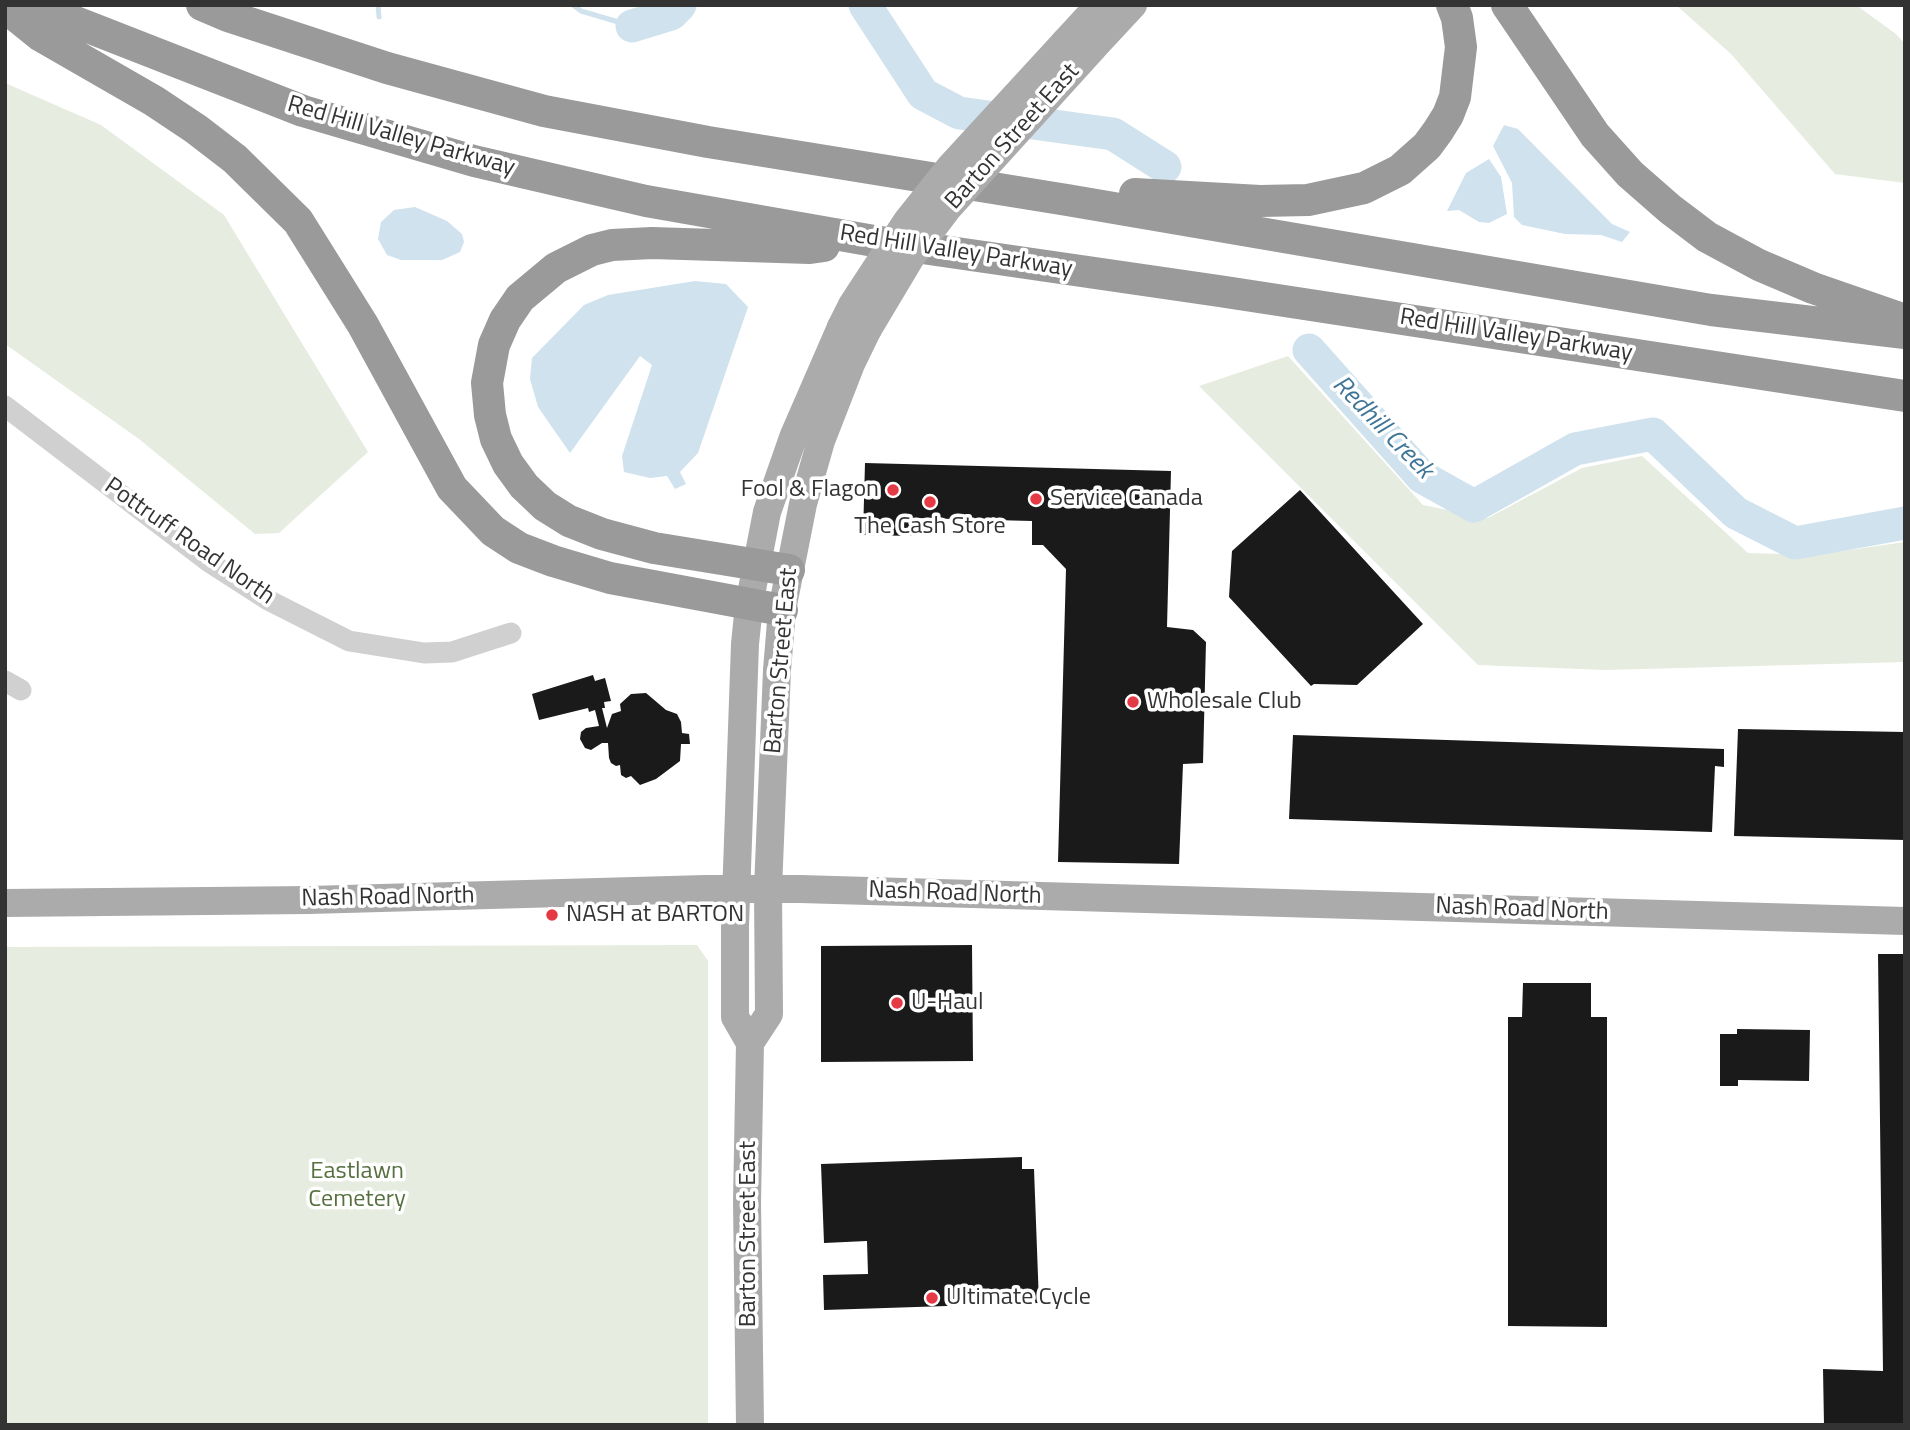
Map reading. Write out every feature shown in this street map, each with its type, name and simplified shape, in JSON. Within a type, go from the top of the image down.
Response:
[{"type":"highway","name":"Red Hill Valley Parkway","points":[[32,5],[303,111],[461,157],[646,201],[874,241],[1905,396]]},
{"type":"highway","points":[[202,5],[387,68],[544,111],[708,142],[1712,310],[1905,333]]},
{"type":"highway","points":[[1067,200],[1123,193],[1261,201],[1308,200],[1336,195],[1382,180],[1416,157],[1448,115],[1455,97],[1461,47],[1457,18],[1452,5]]},
{"type":"highway","points":[[1507,5],[1595,135],[1630,174],[1670,209],[1707,237],[1759,265],[1813,288],[1905,320]]},
{"type":"highway","points":[[5,7],[41,36],[154,101],[196,129],[243,166],[298,221],[357,314],[452,488],[493,531],[519,548],[610,578],[782,610]]},
{"type":"highway","points":[[789,570],[654,548],[569,521],[545,506],[524,486],[508,464],[496,439],[490,415],[487,383],[494,345],[505,320],[520,298],[556,268],[592,250],[612,245],[652,243],[810,248],[874,241]]},
{"type":"main road","name":"Barton Street East","points":[[750,1043],[769,1014],[768,889],[782,610],[803,504],[821,442],[851,364],[854,328],[852,305],[907,221],[959,157],[1099,5]]},
{"type":"main road","name":"Barton Street East","points":[[750,1425],[747,1202],[750,1043],[735,1017],[736,889],[744,644],[767,512],[794,435],[854,328],[948,208],[1133,5]]},
{"type":"main road","name":"Nash Road North","points":[[5,903],[309,900],[768,889],[1905,921]]},
{"type":"street","name":"Pottruff Road North","points":[[5,406],[209,562],[268,600],[349,641],[424,653],[452,652],[511,633]]},
{"type":"green space","points":[[1676,5],[1856,5],[1896,34],[1905,44],[1905,183],[1835,174],[1731,54]]},
{"type":"green space","points":[[5,83],[101,125],[224,215],[368,452],[279,533],[255,534],[139,439],[5,344]]},
{"type":"green space","points":[[1288,356],[1423,505],[1488,518],[1582,468],[1642,456],[1748,553],[1815,555],[1905,542],[1905,662],[1605,670],[1478,665],[1199,386]]},
{"type":"green space","name":"Eastlawn Cemetery","points":[[697,945],[708,961],[708,1425],[5,1425],[5,947]]},
{"type":"water","points":[[1504,125],[1518,129],[1612,224],[1630,232],[1622,242],[1601,235],[1565,234],[1522,225],[1514,217],[1512,183],[1493,146]]},
{"type":"water","points":[[1489,159],[1501,177],[1507,214],[1489,223],[1479,222],[1459,210],[1447,211],[1466,173]]},
{"type":"water","points":[[415,207],[447,221],[462,234],[464,242],[460,252],[442,260],[401,260],[387,255],[378,239],[381,222],[394,210]]},
{"type":"water","points":[[695,281],[726,284],[748,307],[698,453],[680,472],[686,484],[675,489],[667,476],[650,478],[624,472],[622,456],[652,365],[640,356],[570,453],[538,407],[530,379],[532,358],[584,305],[608,295]]},
{"type":"building","points":[[865,463],[1171,471],[1167,627],[1193,630],[1206,642],[1203,763],[1183,764],[1179,864],[1058,862],[1066,569],[1043,545],[1032,545],[1032,521],[915,518],[914,536],[863,535]]},
{"type":"building","points":[[1300,490],[1423,624],[1357,685],[1311,686],[1229,597],[1232,551]]},
{"type":"building","points":[[593,675],[595,681],[605,678],[611,701],[604,702],[605,708],[602,708],[607,728],[612,714],[621,711],[620,704],[631,694],[646,693],[666,710],[677,714],[682,733],[689,734],[690,744],[681,744],[680,761],[656,779],[640,785],[631,776],[626,778],[621,775],[620,765],[611,763],[608,743],[602,743],[591,750],[585,748],[580,739],[581,732],[586,728],[599,726],[595,710],[589,712],[588,708],[539,720],[532,694]]},
{"type":"building","points":[[1738,729],[1905,732],[1905,840],[1734,836]]},
{"type":"building","points":[[1293,735],[1724,749],[1724,767],[1715,766],[1712,832],[1289,819]]},
{"type":"building","name":"U-Haul","points":[[972,945],[973,1061],[821,1062],[821,946]]},
{"type":"building","points":[[1878,954],[1905,954],[1905,1425],[1824,1425],[1823,1369],[1883,1371]]},
{"type":"building","points":[[1523,983],[1591,983],[1591,1017],[1607,1017],[1607,1327],[1508,1326],[1508,1017],[1522,1017]]},
{"type":"building","points":[[1737,1029],[1810,1030],[1809,1081],[1738,1080],[1738,1086],[1720,1086],[1720,1034],[1737,1034]]},
{"type":"building","points":[[1022,1157],[1022,1169],[1034,1169],[1039,1303],[824,1310],[823,1275],[868,1274],[867,1241],[824,1243],[821,1164]]},
{"type":"waterway","points":[[378,5],[379,17]]},
{"type":"waterway","name":"Redhill Creek","points":[[573,5],[581,11],[632,26]]},
{"type":"waterway","name":"Redhill Creek","points":[[632,26],[671,14],[680,5]]},
{"type":"waterway","name":"Redhill Creek","points":[[865,5],[923,94],[959,113],[1113,134],[1165,167]]},
{"type":"waterway","name":"Redhill Creek","points":[[1309,350],[1422,477],[1474,506],[1575,449],[1653,434],[1736,513],[1795,543],[1905,523]]},
{"type":"place","name":"Fool & Flagon","points":[[893,490]]},
{"type":"place","name":"Service Canada","points":[[1036,499]]},
{"type":"place","name":"The Cash Store","points":[[930,502]]},
{"type":"place","name":"Wholesale Club","points":[[1133,702]]},
{"type":"place","name":"NASH at BARTON","points":[[552,915]]},
{"type":"place","name":"U-Haul","points":[[897,1003]]},
{"type":"place","name":"Ultimate Cycle","points":[[932,1298]]}]
